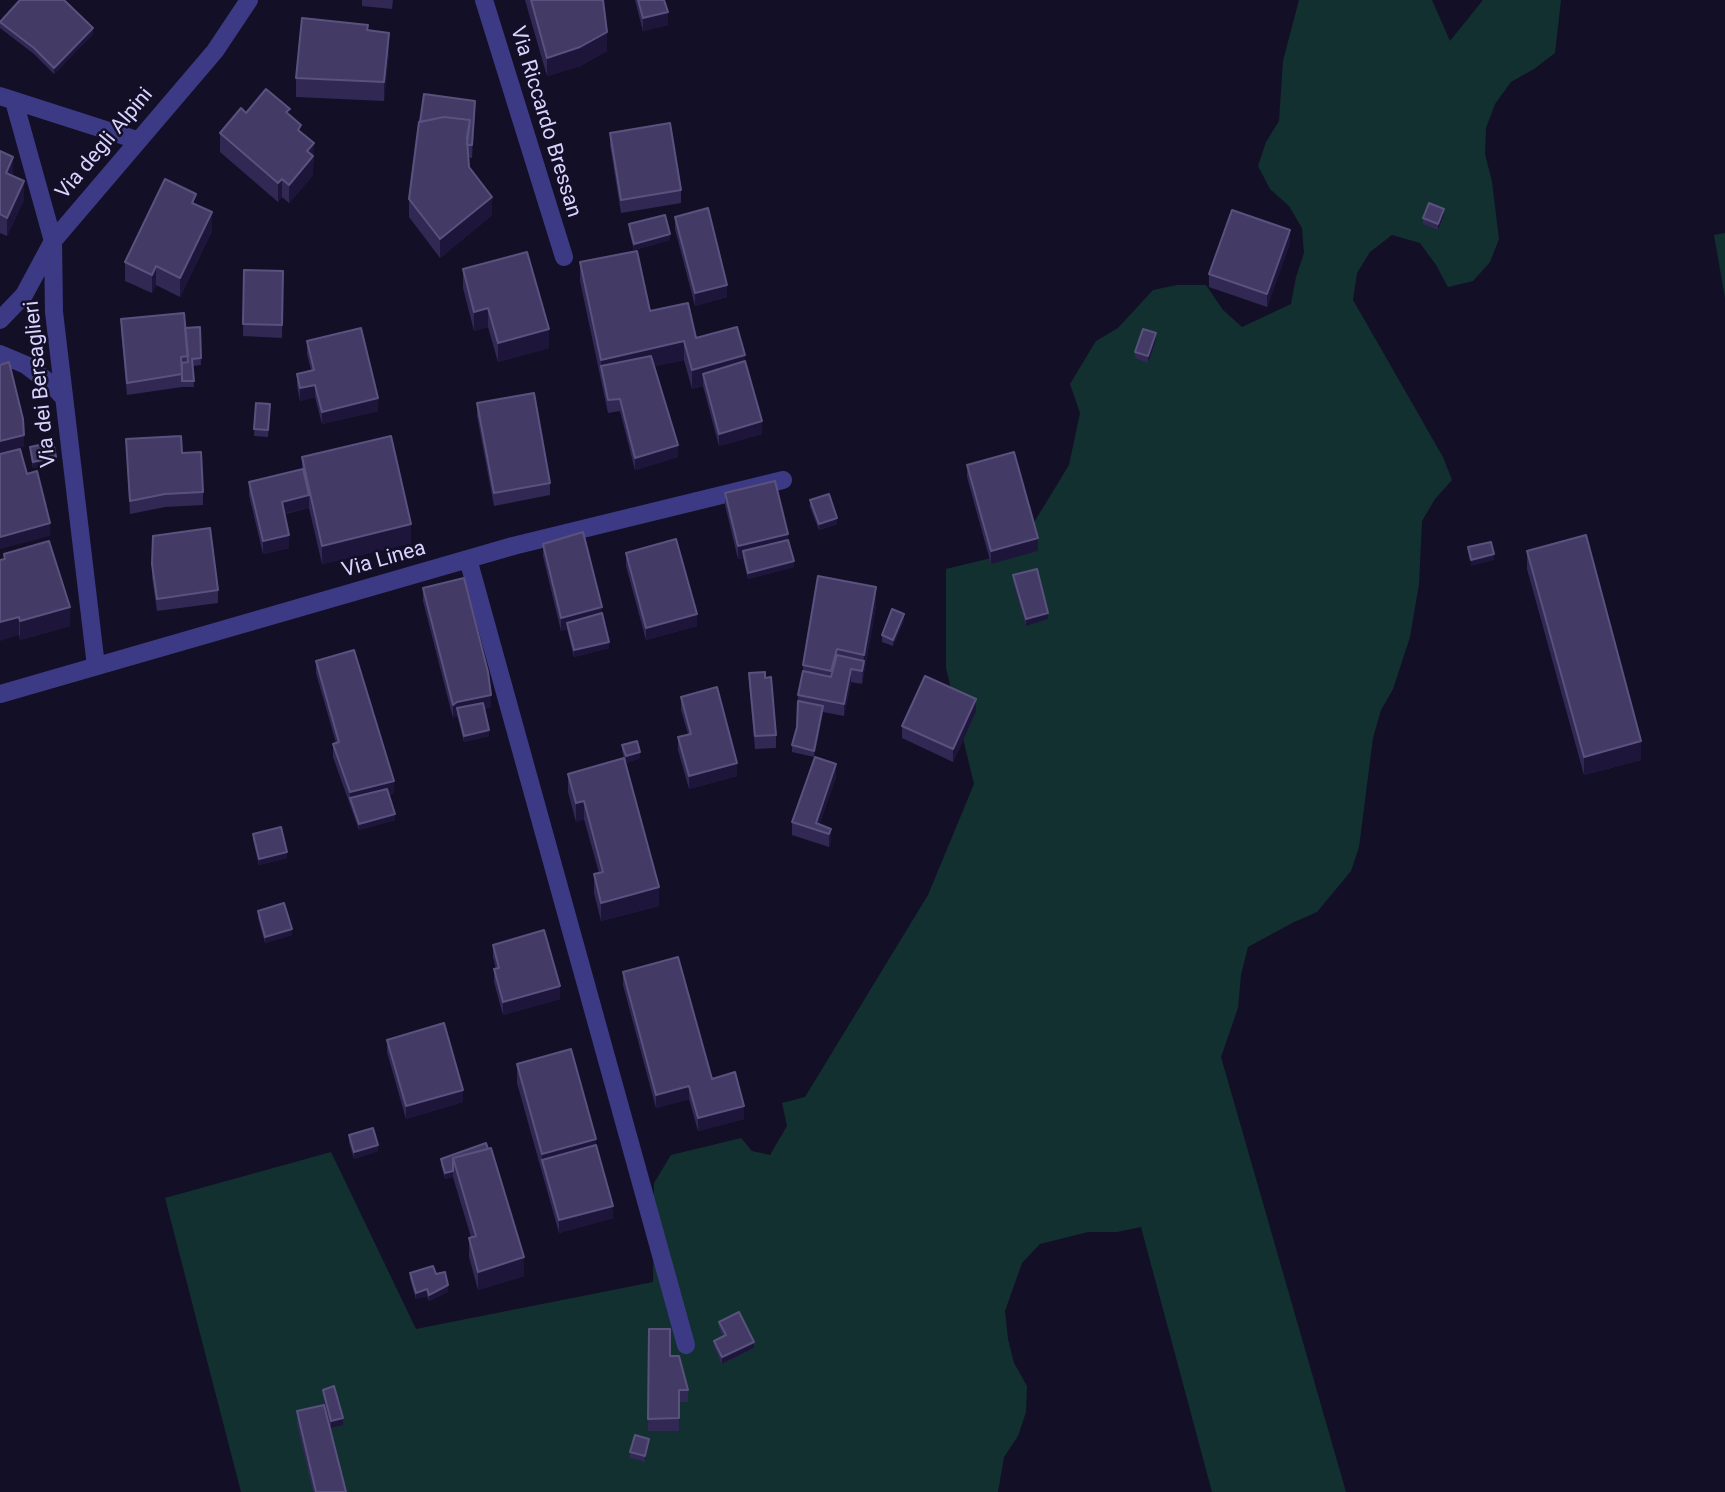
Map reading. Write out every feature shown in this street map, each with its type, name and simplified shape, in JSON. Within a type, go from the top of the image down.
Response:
[{"type":"street","name":"Via degli Alpini","points":[[0,320],[24,295],[54,241],[215,51],[249,0]]},
{"type":"street","name":"Via Riccardo Bressan","points":[[484,0],[564,257]]},
{"type":"street","name":"Via dei Bersaglieri","points":[[7,98],[137,140]]},
{"type":"street","name":"Via dei Bersaglieri","points":[[7,98],[54,241],[54,312],[96,666]]},
{"type":"street","points":[[0,355],[26,365],[64,398]]},
{"type":"street","name":"Via Linea","points":[[0,694],[468,559],[783,480]]},
{"type":"street","points":[[468,559],[686,1345]]},
{"type":"green space","points":[[1299,0],[1432,0],[1450,41],[1483,0],[1561,0],[1555,53],[1511,82],[1495,104],[1486,128],[1485,154],[1492,182],[1499,239],[1490,262],[1473,281],[1448,287],[1420,243],[1392,235],[1370,252],[1357,273],[1353,300],[1443,457],[1452,480],[1435,499],[1422,521],[1419,584],[1410,637],[1393,689],[1381,710],[1373,738],[1359,847],[1351,871],[1317,912],[1248,947],[1241,975],[1238,1008],[1221,1057],[1346,1492],[1212,1492],[1141,1227],[1117,1232],[1088,1232],[1040,1244],[1022,1263],[1005,1311],[1014,1363],[1027,1386],[1026,1412],[1018,1436],[1004,1457],[998,1492],[241,1492],[165,1198],[331,1152],[416,1329],[653,1282],[654,1183],[671,1155],[741,1138],[752,1151],[770,1155],[787,1126],[782,1103],[805,1097],[928,895],[974,784],[946,668],[946,569],[1016,552],[1069,465],[1080,413],[1070,384],[1096,341],[1118,328],[1153,290],[1177,285],[1206,285],[1223,310],[1242,327],[1291,304],[1304,253],[1302,228],[1289,206],[1270,189],[1258,166],[1266,142],[1279,121],[1283,61]]},
{"type":"green space","points":[[1725,233],[1725,298],[1714,235]]},
{"type":"building","points":[[20,0],[64,0],[93,28],[54,68],[34,48],[0,22]]},
{"type":"building","points":[[531,0],[603,0],[607,32],[580,47],[547,58]]},
{"type":"building","points":[[638,0],[664,0],[668,12],[643,18]]},
{"type":"building","points":[[302,18],[368,25],[367,30],[389,33],[384,82],[296,78]]},
{"type":"building","points":[[266,89],[290,109],[286,112],[301,125],[298,130],[314,143],[307,151],[313,156],[289,185],[282,179],[278,183],[220,133],[241,108],[246,113]]},
{"type":"building","points":[[424,94],[475,101],[472,145],[467,145],[470,120],[444,117],[420,122]]},
{"type":"building","points":[[444,117],[470,120],[467,138],[469,167],[492,197],[440,239],[409,199],[419,122]]},
{"type":"building","points":[[670,123],[681,190],[621,200],[610,133]]},
{"type":"building","points":[[0,151],[13,157],[6,173],[24,181],[7,218],[0,214]]},
{"type":"building","points":[[165,179],[196,194],[192,203],[212,212],[180,278],[156,266],[152,275],[125,262]]},
{"type":"building","points":[[1429,203],[1444,209],[1438,224],[1423,218]]},
{"type":"building","points":[[708,208],[727,285],[695,293],[675,217]]},
{"type":"building","points":[[1232,210],[1290,230],[1267,294],[1209,274]]},
{"type":"building","points":[[665,215],[670,234],[634,244],[629,224]]},
{"type":"building","points":[[637,251],[650,311],[688,303],[696,338],[737,327],[745,355],[692,370],[684,341],[601,360],[580,262]]},
{"type":"building","points":[[527,252],[549,329],[498,343],[488,308],[474,312],[463,269]]},
{"type":"building","points":[[244,270],[283,271],[282,325],[243,324]]},
{"type":"building","points":[[184,313],[188,356],[181,357],[182,374],[127,383],[121,319]]},
{"type":"building","points":[[200,327],[201,358],[192,359],[194,381],[182,381],[182,363],[188,362],[185,328]]},
{"type":"building","points":[[361,328],[378,398],[322,412],[315,385],[300,388],[297,374],[314,370],[307,341]]},
{"type":"building","points":[[1143,329],[1156,333],[1148,356],[1135,352]]},
{"type":"building","points":[[651,356],[678,445],[635,458],[620,399],[608,400],[601,366]]},
{"type":"building","points":[[745,361],[762,421],[719,434],[703,374]]},
{"type":"building","points":[[9,362],[23,419],[24,435],[0,441],[0,365]]},
{"type":"building","points":[[534,393],[550,483],[494,493],[477,403]]},
{"type":"building","points":[[256,403],[270,404],[268,430],[254,429]]},
{"type":"building","points":[[181,436],[182,453],[201,452],[203,492],[165,494],[130,501],[126,439]]},
{"type":"building","points":[[391,436],[411,524],[322,546],[302,457]]},
{"type":"building","points":[[53,442],[56,457],[33,462],[30,447]]},
{"type":"building","points":[[20,449],[27,474],[37,471],[50,523],[0,537],[0,454]]},
{"type":"building","points":[[1014,452],[1038,538],[991,551],[967,465]]},
{"type":"building","points":[[303,469],[309,495],[282,502],[289,535],[263,541],[249,482]]},
{"type":"building","points":[[775,481],[788,534],[738,546],[725,493]]},
{"type":"building","points":[[829,494],[837,518],[819,524],[810,500]]},
{"type":"building","points":[[210,528],[218,590],[157,599],[152,564],[153,536]]},
{"type":"building","points":[[583,532],[602,607],[561,618],[543,544]]},
{"type":"building","points":[[1586,535],[1641,741],[1584,757],[1527,551]]},
{"type":"building","points":[[676,539],[697,614],[646,628],[626,553]]},
{"type":"building","points":[[788,540],[794,561],[748,573],[743,551]]},
{"type":"building","points":[[49,541],[70,607],[20,621],[19,617],[0,622],[0,560],[5,559],[4,554]]},
{"type":"building","points":[[1491,542],[1494,554],[1471,560],[1468,547]]},
{"type":"building","points":[[1037,569],[1048,613],[1026,619],[1013,575]]},
{"type":"building","points":[[818,576],[876,587],[864,655],[837,649],[831,671],[803,665]]},
{"type":"building","points":[[464,578],[488,672],[491,695],[453,705],[423,588]]},
{"type":"building","points":[[892,609],[904,614],[893,640],[882,635]]},
{"type":"building","points":[[602,613],[609,642],[574,650],[567,623]]},
{"type":"building","points":[[354,650],[394,781],[350,792],[333,744],[339,742],[316,661]]},
{"type":"building","points":[[837,655],[864,661],[862,671],[851,669],[844,704],[798,695],[803,671],[831,677]]},
{"type":"building","points":[[765,672],[765,678],[771,677],[776,735],[755,736],[749,673]]},
{"type":"building","points":[[925,676],[976,699],[953,749],[902,726]]},
{"type":"building","points":[[717,687],[737,763],[689,776],[678,737],[691,734],[681,697]]},
{"type":"building","points":[[798,701],[823,706],[814,751],[792,745],[797,727]]},
{"type":"building","points":[[483,703],[489,730],[464,736],[457,708]]},
{"type":"building","points":[[637,741],[640,752],[626,756],[622,745]]},
{"type":"building","points":[[815,757],[836,764],[816,823],[831,829],[829,834],[792,822]]},
{"type":"building","points":[[624,758],[659,887],[601,903],[594,874],[603,872],[584,801],[576,803],[568,774]]},
{"type":"building","points":[[387,789],[395,814],[359,824],[350,798]]},
{"type":"building","points":[[281,827],[287,852],[259,859],[253,834]]},
{"type":"building","points":[[284,903],[292,929],[265,937],[258,911]]},
{"type":"building","points":[[544,930],[560,986],[503,1002],[494,969],[499,968],[493,945]]},
{"type":"building","points":[[678,957],[712,1079],[735,1072],[744,1106],[698,1118],[689,1086],[656,1095],[623,972]]},
{"type":"building","points":[[444,1023],[463,1090],[406,1106],[387,1040]]},
{"type":"building","points":[[571,1049],[596,1139],[542,1154],[517,1064]]},
{"type":"building","points":[[373,1128],[378,1145],[354,1152],[349,1135]]},
{"type":"building","points":[[486,1143],[488,1149],[453,1158],[453,1171],[445,1173],[441,1159]]},
{"type":"building","points":[[596,1145],[613,1206],[559,1220],[542,1160]]},
{"type":"building","points":[[491,1148],[524,1257],[478,1272],[469,1238],[476,1236],[453,1158]]},
{"type":"building","points":[[433,1266],[436,1274],[445,1272],[448,1285],[429,1295],[427,1289],[416,1293],[410,1273]]},
{"type":"building","points":[[739,1312],[754,1342],[722,1357],[714,1341],[726,1335],[719,1322]]},
{"type":"building","points":[[649,1329],[670,1329],[670,1356],[679,1356],[688,1390],[679,1390],[679,1418],[648,1419]]},
{"type":"building","points":[[334,1386],[343,1418],[331,1421],[323,1390]]},
{"type":"building","points":[[324,1405],[346,1492],[316,1492],[297,1411]]},
{"type":"building","points":[[635,1435],[649,1439],[645,1456],[630,1452]]}]
